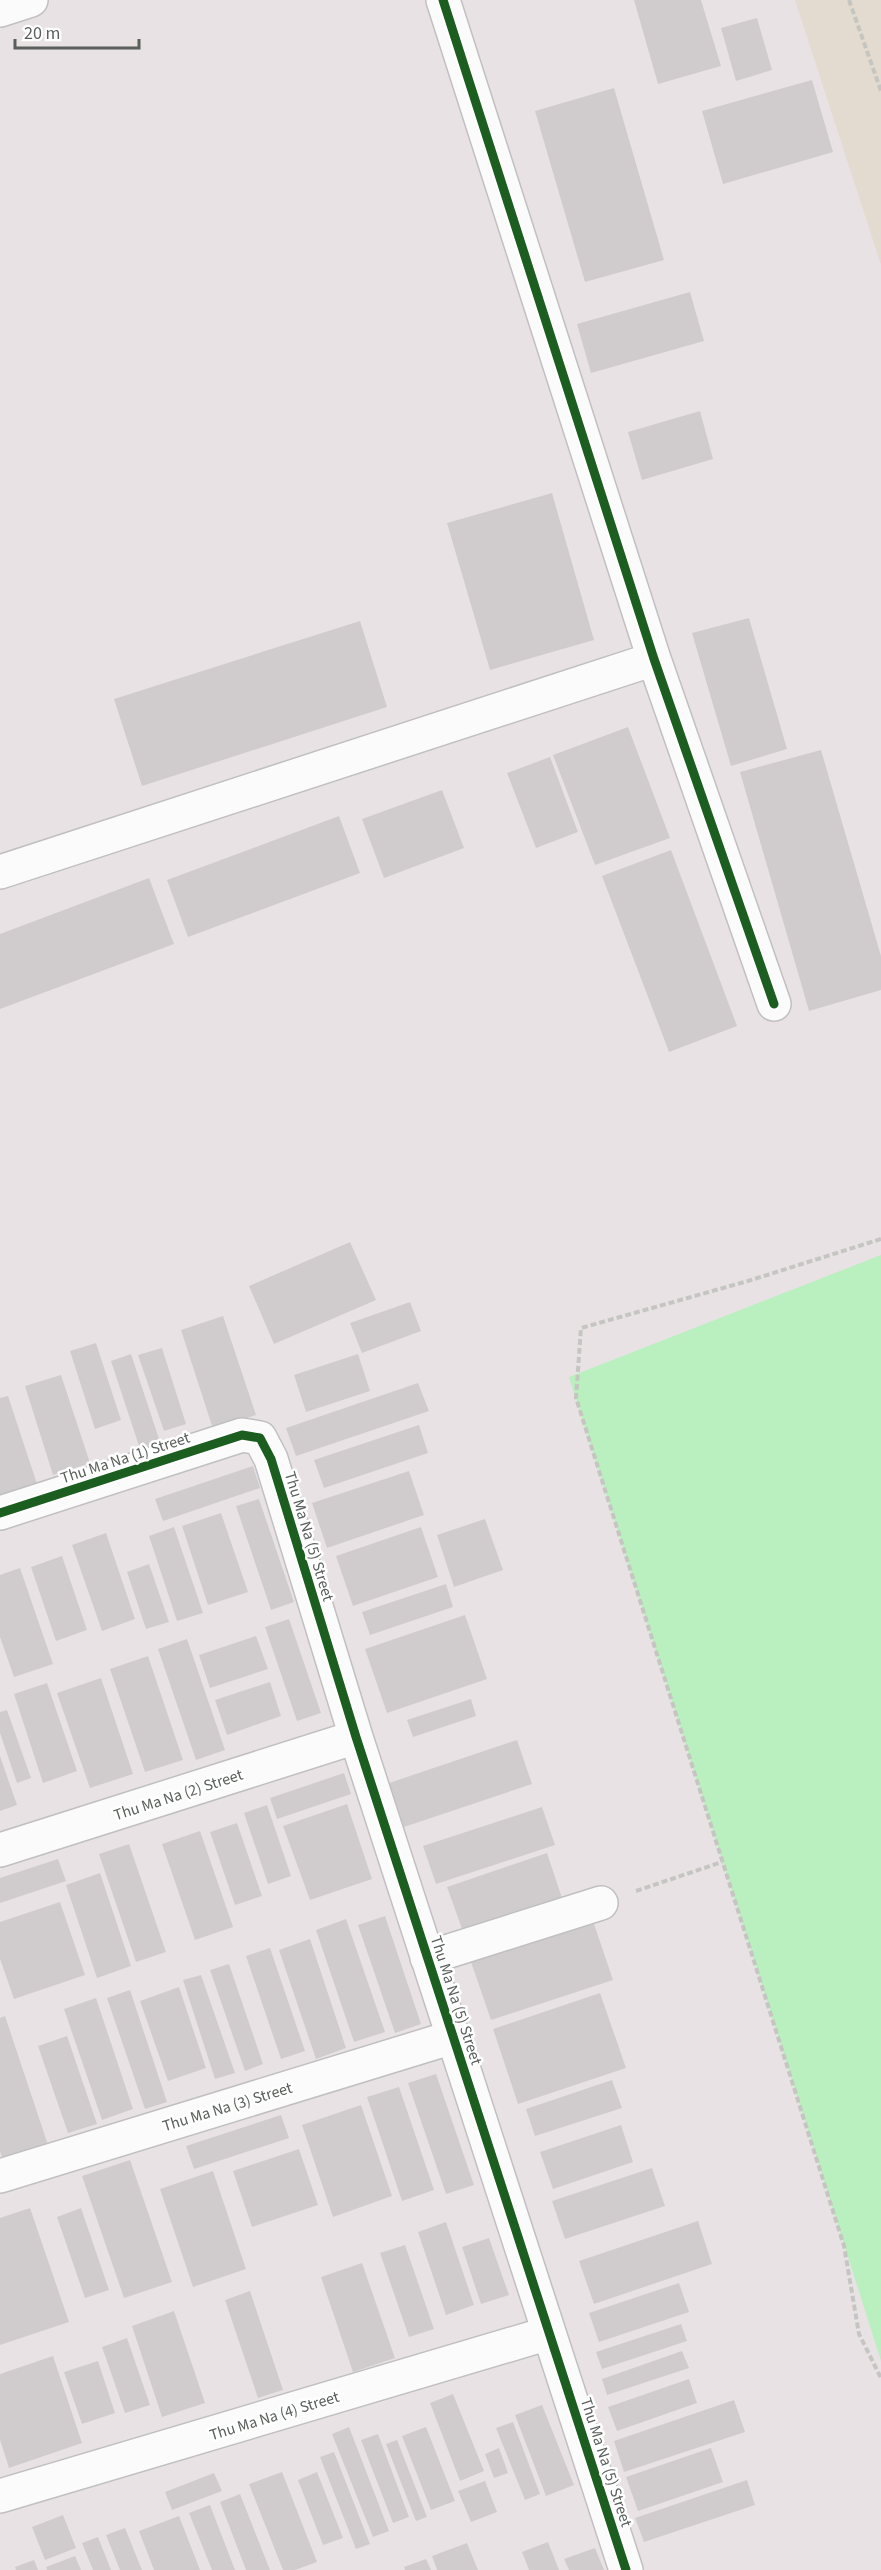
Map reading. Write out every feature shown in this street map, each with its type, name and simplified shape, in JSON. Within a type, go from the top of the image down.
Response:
[{"type":"street","points":[[0,10],[31,0]]},
{"type":"street","points":[[443,0],[654,659],[774,1004]]},
{"type":"street","points":[[0,872],[654,659]]},
{"type":"street","name":"Thu Ma Na (1) Street","points":[[0,1513],[242,1435],[260,1438]]},
{"type":"street","name":"Thu Ma Na (5) Street","points":[[260,1438],[271,1459],[356,1737],[626,2570]]},
{"type":"street","name":"Thu Ma Na (2) Street","points":[[0,1850],[356,1737]]},
{"type":"street","points":[[427,1958],[601,1903]]},
{"type":"street","name":"Thu Ma Na (3) Street","points":[[0,2175],[453,2037]]},
{"type":"street","name":"Thu Ma Na (4) Street","points":[[0,2496],[549,2333]]},
{"type":"path","points":[[849,0],[881,91]]},
{"type":"path","points":[[881,1239],[748,1281],[581,1328],[576,1398],[844,2246],[859,2334],[881,2378]]},
{"type":"path","points":[[601,1903],[723,1861]]},
{"type":"shaded area","points":[[795,0],[881,0],[881,265]]},
{"type":"shaded area","points":[[881,1255],[881,2361],[569,1377]]},
{"type":"building","points":[[634,0],[701,0],[721,66],[658,84]]},
{"type":"building","points":[[757,18],[772,70],[736,81],[721,28]]},
{"type":"building","points":[[812,80],[833,152],[723,184],[702,111]]},
{"type":"building","points":[[614,88],[664,260],[585,282],[535,111]]},
{"type":"building","points":[[690,292],[704,341],[591,373],[577,324]]},
{"type":"building","points":[[700,411],[713,459],[642,480],[628,432]]},
{"type":"building","points":[[552,493],[594,640],[490,670],[447,523]]},
{"type":"building","points":[[749,618],[787,749],[731,766],[692,633]]},
{"type":"building","points":[[360,621],[387,707],[142,786],[114,699]]},
{"type":"building","points":[[628,727],[670,838],[595,865],[553,755]]},
{"type":"building","points":[[821,750],[881,956],[881,990],[809,1011],[740,772]]},
{"type":"building","points":[[550,757],[578,832],[536,848],[507,773]]},
{"type":"building","points":[[442,790],[464,848],[384,878],[362,819]]},
{"type":"building","points":[[339,816],[360,873],[188,937],[167,880]]},
{"type":"building","points":[[671,850],[737,1026],[669,1052],[602,876]]},
{"type":"building","points":[[149,878],[174,944],[0,1009],[0,934]]},
{"type":"building","points":[[350,1242],[376,1300],[274,1344],[249,1286]]},
{"type":"building","points":[[410,1302],[421,1331],[362,1353],[350,1323]]},
{"type":"building","points":[[223,1316],[256,1415],[213,1429],[181,1330]]},
{"type":"building","points":[[96,1343],[121,1420],[95,1429],[70,1351]]},
{"type":"building","points":[[162,1348],[186,1424],[164,1431],[138,1355]]},
{"type":"building","points":[[131,1354],[161,1445],[141,1452],[111,1361]]},
{"type":"building","points":[[358,1354],[370,1391],[306,1412],[294,1375]]},
{"type":"building","points":[[61,1375],[90,1463],[53,1475],[25,1386]]},
{"type":"building","points":[[418,1383],[429,1411],[296,1456],[286,1428]]},
{"type":"building","points":[[8,1396],[39,1490],[0,1502],[0,1398]]},
{"type":"building","points":[[419,1425],[428,1453],[324,1488],[314,1460]]},
{"type":"building","points":[[253,1466],[260,1488],[163,1521],[155,1499]]},
{"type":"building","points":[[409,1471],[424,1515],[327,1548],[312,1503]]},
{"type":"building","points":[[259,1499],[294,1602],[271,1610],[236,1506]]},
{"type":"building","points":[[221,1513],[248,1592],[208,1605],[182,1526]]},
{"type":"building","points":[[485,1519],[503,1570],[454,1587],[437,1535]]},
{"type":"building","points":[[174,1527],[203,1613],[177,1621],[149,1536]]},
{"type":"building","points":[[421,1527],[438,1577],[353,1606],[336,1556]]},
{"type":"building","points":[[106,1533],[135,1619],[102,1631],[72,1545]]},
{"type":"building","points":[[62,1556],[87,1630],[56,1641],[31,1567]]},
{"type":"building","points":[[149,1564],[169,1622],[146,1629],[127,1572]]},
{"type":"building","points":[[20,1568],[53,1664],[14,1677],[0,1637],[0,1575]]},
{"type":"building","points":[[446,1584],[453,1607],[370,1635],[362,1612]]},
{"type":"building","points":[[465,1615],[487,1679],[387,1713],[365,1649]]},
{"type":"building","points":[[289,1619],[321,1713],[297,1721],[265,1627]]},
{"type":"building","points":[[256,1636],[268,1669],[210,1688],[199,1655]]},
{"type":"building","points":[[187,1639],[225,1750],[196,1760],[158,1649]]},
{"type":"building","points":[[148,1656],[183,1760],[145,1772],[110,1669]]},
{"type":"building","points":[[101,1678],[133,1774],[90,1788],[57,1693]]},
{"type":"building","points":[[270,1682],[281,1716],[227,1735],[215,1700]]},
{"type":"building","points":[[47,1683],[77,1771],[43,1783],[14,1694]]},
{"type":"building","points":[[471,1699],[476,1716],[413,1737],[407,1720]]},
{"type":"building","points":[[7,1710],[31,1778],[17,1783],[0,1733],[0,1712]]},
{"type":"building","points":[[517,1740],[532,1784],[404,1827],[389,1783]]},
{"type":"building","points":[[0,1756],[17,1805],[0,1811]]},
{"type":"building","points":[[344,1773],[351,1794],[277,1819],[270,1798]]},
{"type":"building","points":[[347,1804],[372,1879],[310,1900],[283,1826]]},
{"type":"building","points":[[267,1805],[291,1876],[268,1884],[244,1813]]},
{"type":"building","points":[[542,1807],[555,1845],[436,1884],[423,1846]]},
{"type":"building","points":[[237,1823],[262,1896],[235,1905],[210,1832]]},
{"type":"building","points":[[200,1831],[233,1927],[195,1940],[162,1844]]},
{"type":"building","points":[[129,1844],[166,1952],[136,1962],[99,1854]]},
{"type":"building","points":[[547,1853],[564,1904],[465,1937],[447,1887]]},
{"type":"building","points":[[58,1859],[66,1881],[0,1903],[0,1878]]},
{"type":"building","points":[[100,1873],[131,1966],[97,1978],[66,1885]]},
{"type":"building","points":[[60,1902],[85,1975],[14,1999],[0,1959],[0,1922]]},
{"type":"building","points":[[385,1916],[421,2024],[395,2033],[358,1925]]},
{"type":"building","points":[[346,1919],[385,2032],[354,2042],[316,1930]]},
{"type":"building","points":[[593,1921],[613,1980],[491,2020],[471,1962]]},
{"type":"building","points":[[310,1939],[346,2048],[316,2059],[279,1950]]},
{"type":"building","points":[[270,1948],[305,2051],[281,2059],[246,1956]]},
{"type":"building","points":[[229,1964],[263,2064],[245,2071],[210,1970]]},
{"type":"building","points":[[201,1975],[235,2073],[215,2079],[183,1980]]},
{"type":"building","points":[[179,1987],[206,2068],[168,2081],[140,2001]]},
{"type":"building","points":[[130,1990],[167,2102],[145,2109],[107,1998]]},
{"type":"building","points":[[600,1993],[626,2068],[518,2104],[493,2029]]},
{"type":"building","points":[[96,1998],[133,2109],[102,2120],[64,2009]]},
{"type":"building","points":[[5,2016],[48,2145],[3,2160],[0,2151],[0,2018]]},
{"type":"building","points":[[67,2036],[97,2124],[68,2133],[38,2046]]},
{"type":"building","points":[[436,2074],[474,2185],[446,2194],[408,2083]]},
{"type":"building","points":[[612,2080],[622,2108],[535,2136],[526,2109]]},
{"type":"building","points":[[399,2087],[434,2190],[402,2201],[367,2097]]},
{"type":"building","points":[[361,2105],[392,2196],[333,2217],[302,2125]]},
{"type":"building","points":[[281,2115],[289,2138],[194,2169],[186,2146]]},
{"type":"building","points":[[621,2125],[633,2162],[553,2189],[540,2152]]},
{"type":"building","points":[[299,2149],[318,2205],[252,2227],[233,2171]]},
{"type":"building","points":[[130,2160],[172,2282],[124,2298],[82,2176]]},
{"type":"building","points":[[652,2168],[665,2206],[565,2239],[552,2201]]},
{"type":"building","points":[[213,2171],[246,2269],[193,2287],[160,2189]]},
{"type":"building","points":[[30,2208],[69,2322],[0,2345],[0,2218]]},
{"type":"building","points":[[81,2208],[109,2290],[85,2298],[57,2217]]},
{"type":"building","points":[[698,2221],[712,2264],[594,2304],[579,2261]]},
{"type":"building","points":[[446,2222],[474,2305],[446,2315],[418,2232]]},
{"type":"building","points":[[489,2238],[509,2295],[481,2304],[462,2247]]},
{"type":"building","points":[[405,2245],[434,2329],[409,2337],[380,2253]]},
{"type":"building","points":[[362,2263],[395,2358],[353,2372],[321,2277]]},
{"type":"building","points":[[679,2283],[689,2312],[599,2342],[589,2313]]},
{"type":"building","points":[[250,2291],[283,2390],[258,2398],[225,2300]]},
{"type":"building","points":[[174,2311],[205,2403],[162,2417],[132,2326]]},
{"type":"building","points":[[681,2324],[687,2341],[602,2369],[596,2352]]},
{"type":"building","points":[[127,2338],[150,2405],[125,2413],[102,2347]]},
{"type":"building","points":[[682,2351],[689,2368],[607,2395],[602,2379]]},
{"type":"building","points":[[53,2356],[82,2443],[9,2468],[0,2440],[0,2374]]},
{"type":"building","points":[[98,2361],[115,2413],[82,2424],[64,2372]]},
{"type":"building","points":[[689,2379],[697,2403],[617,2431],[608,2407]]},
{"type":"building","points":[[453,2394],[484,2471],[460,2481],[430,2403]]},
{"type":"building","points":[[734,2400],[745,2432],[624,2472],[614,2441]]},
{"type":"building","points":[[542,2405],[574,2485],[546,2496],[515,2415]]},
{"type":"building","points":[[513,2422],[540,2494],[525,2500],[496,2428]]},
{"type":"building","points":[[349,2427],[389,2531],[373,2537],[332,2434]]},
{"type":"building","points":[[426,2427],[455,2501],[431,2510],[402,2436]]},
{"type":"building","points":[[378,2434],[409,2517],[393,2523],[361,2440]]},
{"type":"building","points":[[397,2440],[427,2517],[416,2521],[386,2444]]},
{"type":"building","points":[[499,2448],[508,2473],[494,2478],[485,2454]]},
{"type":"building","points":[[711,2448],[723,2482],[638,2511],[626,2477]]},
{"type":"building","points":[[334,2452],[370,2544],[356,2549],[320,2457]]},
{"type":"building","points":[[282,2472],[317,2562],[295,2570],[283,2570],[249,2484]]},
{"type":"building","points":[[317,2472],[343,2538],[323,2545],[298,2480]]},
{"type":"building","points":[[214,2473],[222,2491],[172,2510],[165,2492]]},
{"type":"building","points":[[747,2480],[755,2505],[644,2542],[635,2518]]},
{"type":"building","points":[[485,2481],[497,2512],[471,2522],[458,2491]]},
{"type":"building","points":[[240,2494],[270,2570],[246,2570],[220,2502]]},
{"type":"building","points":[[210,2505],[235,2570],[212,2570],[189,2513]]},
{"type":"building","points":[[63,2515],[76,2548],[45,2560],[32,2527]]},
{"type":"building","points":[[179,2516],[200,2570],[154,2570],[139,2531]]},
{"type":"building","points":[[125,2528],[142,2570],[120,2570],[106,2535]]},
{"type":"building","points":[[98,2537],[111,2570],[93,2570],[82,2543]]},
{"type":"building","points":[[548,2542],[559,2570],[529,2570],[522,2552]]},
{"type":"building","points":[[467,2543],[478,2570],[437,2570],[432,2556]]},
{"type":"building","points":[[595,2548],[604,2570],[569,2570],[564,2559]]},
{"type":"building","points":[[75,2556],[81,2570],[47,2570],[46,2567]]},
{"type":"building","points":[[426,2559],[431,2570],[405,2570],[404,2567]]},
{"type":"building","points":[[34,2560],[38,2570],[16,2570],[15,2567]]},
{"type":"cycle path","points":[[443,0],[654,659],[774,1004]]},
{"type":"cycle path","points":[[0,1513],[242,1435],[260,1438],[271,1459],[356,1737],[626,2570]]}]
